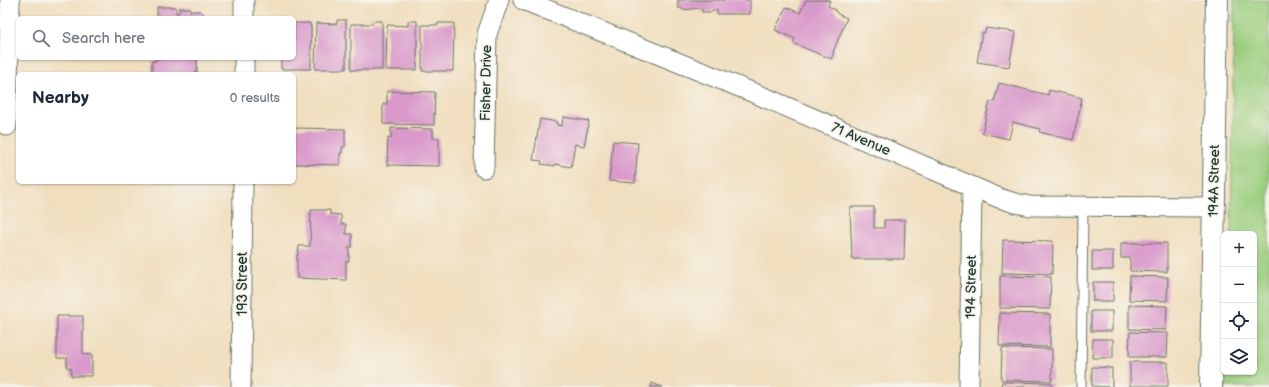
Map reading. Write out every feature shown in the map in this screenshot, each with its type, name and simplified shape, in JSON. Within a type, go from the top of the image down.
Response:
[{"type":"street","points":[[7,126],[10,0]]},
{"type":"street","points":[[244,0],[244,16]]},
{"type":"street","name":"Fisher Drive","points":[[484,168],[487,34],[499,0]]},
{"type":"street","name":"71 Avenue","points":[[523,0],[759,95],[972,187],[1015,203],[1030,206],[1214,207]]},
{"type":"street","name":"194A Street","points":[[1211,387],[1217,0]]},
{"type":"street","points":[[244,60],[244,72]]},
{"type":"street","name":"193 Street","points":[[241,387],[243,184]]},
{"type":"street","name":"194 Street","points":[[969,387],[972,187]]},
{"type":"lane","points":[[1081,387],[1083,206]]},
{"type":"green space","points":[[1234,0],[1269,0],[1269,387],[1222,387],[1228,375],[1257,375],[1257,231],[1231,231]]},
{"type":"building","points":[[678,0],[750,0],[750,14],[717,14],[717,10],[712,10],[712,12],[702,12],[702,9],[700,8],[683,10],[678,8]]},
{"type":"building","points":[[806,0],[830,0],[828,6],[834,9],[838,14],[847,18],[831,59],[793,43],[795,39],[775,30],[786,7],[800,13]]},
{"type":"building","points":[[157,7],[176,7],[176,13],[179,13],[179,8],[190,8],[190,11],[200,11],[206,16],[157,16]]},
{"type":"building","points":[[337,20],[346,20],[346,69],[315,69],[316,23],[337,24]]},
{"type":"building","points":[[373,21],[382,21],[382,70],[351,70],[351,24],[372,24]]},
{"type":"building","points":[[408,21],[417,21],[417,70],[386,70],[387,25],[408,26]]},
{"type":"building","points":[[296,23],[310,23],[311,69],[281,69],[281,60],[296,60]]},
{"type":"building","points":[[438,23],[454,23],[453,71],[422,71],[422,25],[438,25]]},
{"type":"building","points":[[986,28],[1015,32],[1009,67],[977,62],[982,33],[985,33]]},
{"type":"building","points":[[197,60],[197,72],[152,72],[152,61]]},
{"type":"building","points":[[999,83],[1048,95],[1049,90],[1082,98],[1073,140],[1039,132],[1040,129],[1013,122],[1009,139],[982,133],[990,101],[994,102]]},
{"type":"building","points":[[387,91],[435,92],[434,125],[383,124],[383,104],[387,104]]},
{"type":"building","points":[[563,117],[589,121],[584,146],[575,144],[571,167],[555,164],[555,166],[541,164],[542,161],[533,160],[540,119],[557,122],[557,125],[562,126]]},
{"type":"building","points":[[296,128],[345,129],[345,147],[342,147],[342,153],[340,153],[340,165],[296,164]]},
{"type":"building","points":[[391,128],[433,129],[433,138],[439,138],[439,166],[387,165],[388,138],[391,139]]},
{"type":"building","points":[[613,141],[638,143],[635,183],[609,181]]},
{"type":"building","points":[[850,207],[874,207],[874,228],[884,228],[884,220],[905,220],[904,259],[852,259]]},
{"type":"building","points":[[311,210],[330,210],[330,214],[341,215],[341,224],[346,224],[346,234],[352,234],[352,247],[349,247],[349,261],[346,261],[346,280],[297,278],[297,255],[299,246],[310,246]]},
{"type":"building","points":[[1003,240],[1053,241],[1052,274],[1002,273]]},
{"type":"building","points":[[1121,243],[1167,243],[1167,272],[1130,271],[1130,258],[1121,258]]},
{"type":"building","points":[[1092,251],[1113,251],[1113,270],[1092,270]]},
{"type":"building","points":[[1000,276],[1051,277],[1050,309],[1000,308]]},
{"type":"building","points":[[1130,276],[1168,277],[1167,301],[1129,300]]},
{"type":"building","points":[[1093,282],[1113,282],[1113,301],[1093,301]]},
{"type":"building","points":[[1129,305],[1167,306],[1166,330],[1129,329]]},
{"type":"building","points":[[1091,311],[1112,311],[1112,331],[1091,331]]},
{"type":"building","points":[[1000,313],[1050,314],[1050,347],[999,346]]},
{"type":"building","points":[[57,316],[83,316],[83,354],[92,355],[92,376],[71,376],[71,368],[67,368],[67,358],[57,358]]},
{"type":"building","points":[[1130,332],[1168,333],[1167,357],[1129,357]]},
{"type":"building","points":[[1093,339],[1113,339],[1113,358],[1092,358]]},
{"type":"building","points":[[1002,348],[1052,349],[1052,381],[1001,380]]},
{"type":"building","points":[[1130,362],[1168,362],[1168,386],[1130,386]]},
{"type":"building","points":[[1092,367],[1112,368],[1112,387],[1092,386]]},
{"type":"building","points":[[1002,382],[1052,383],[1052,387],[1001,387]]},
{"type":"building","points":[[652,383],[662,387],[651,387]]}]
